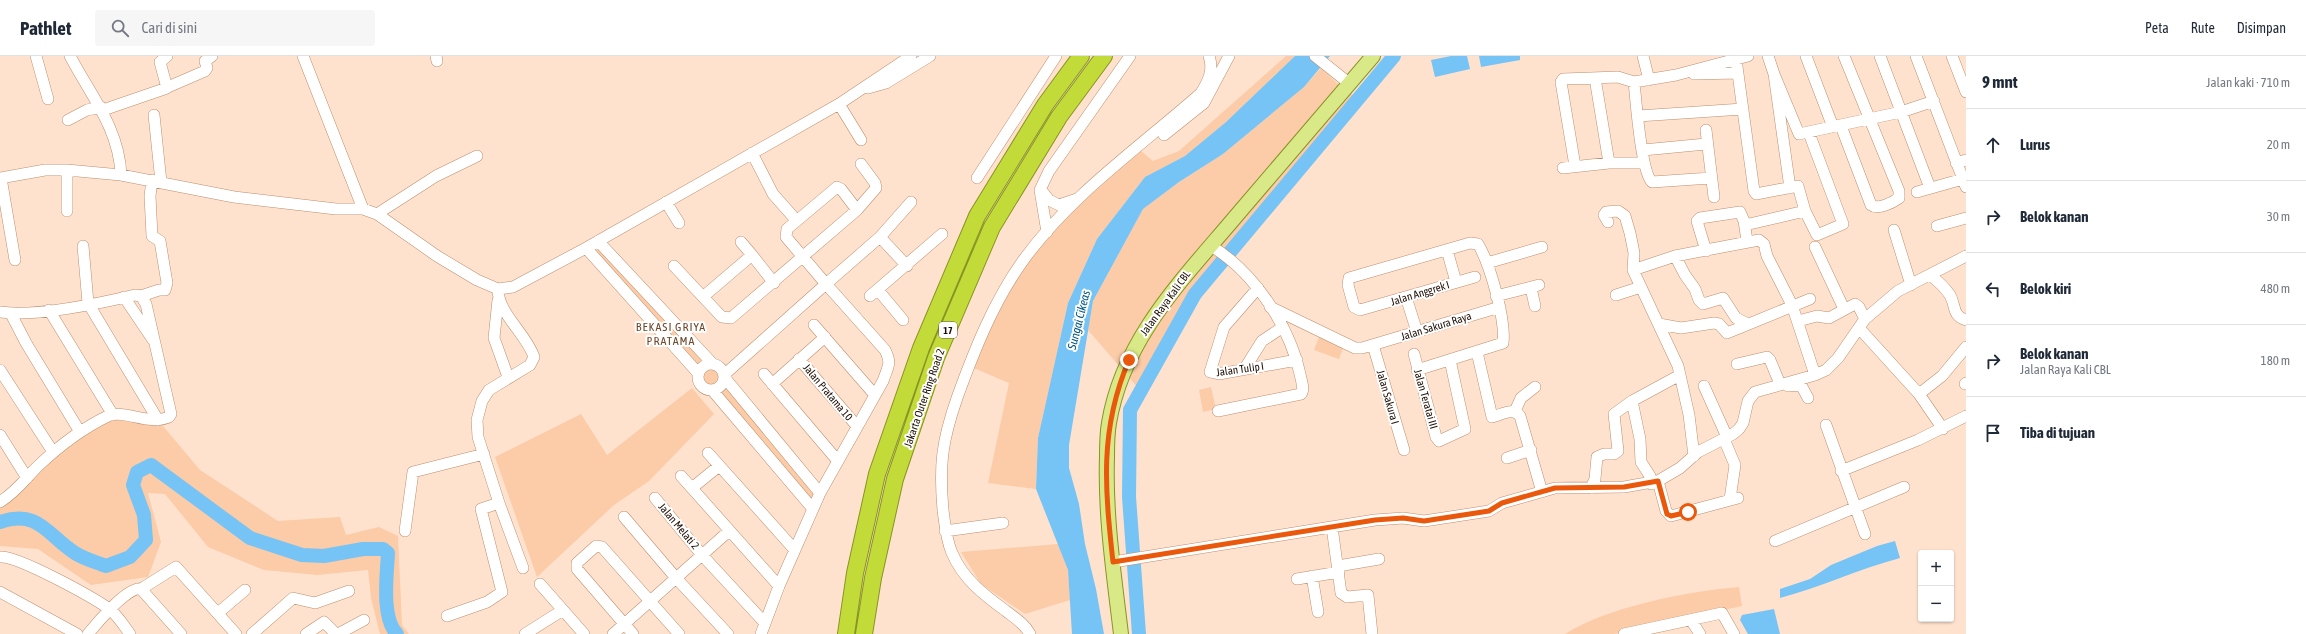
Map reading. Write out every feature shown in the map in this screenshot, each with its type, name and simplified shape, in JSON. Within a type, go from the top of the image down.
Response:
[{"type":"highway","name":"Jakarta Outer Ring Road 2","points":[[846,634],[855,573],[877,474],[921,348],[977,216],[1045,105],[1080,56]]},
{"type":"highway","name":"Jakarta Outer Ring Road 2","points":[[864,634],[873,578],[895,479],[936,358],[992,227],[1059,118],[1104,56]]},
{"type":"main road","name":"Jalan Raya Kali CBL","points":[[1121,634],[1107,508],[1106,468],[1108,424],[1117,391],[1144,330],[1183,277],[1216,249],[1373,56]]},
{"type":"street","points":[[36,56],[48,99]]},
{"type":"street","points":[[70,56],[102,108],[119,154],[121,175]]},
{"type":"street","points":[[166,56],[160,62],[168,87]]},
{"type":"street","points":[[68,120],[87,110],[102,108],[168,87],[205,71],[207,68],[205,61],[212,56]]},
{"type":"street","points":[[303,56],[363,209]]},
{"type":"street","points":[[15,260],[0,178],[45,170],[67,170],[121,175],[234,197],[329,208],[363,209],[377,214],[437,256],[477,280],[498,288],[513,287],[586,248],[839,104],[911,56]]},
{"type":"street","points":[[858,91],[886,83],[930,56]]},
{"type":"street","points":[[977,178],[1056,56]]},
{"type":"street","points":[[1046,232],[1040,190],[1049,171],[1130,56]]},
{"type":"street","points":[[1030,634],[1022,623],[971,584],[952,553],[945,531],[940,475],[947,427],[976,346],[986,324],[1022,262],[1046,232],[1080,197],[1201,93],[1207,83],[1211,71],[1209,56]]},
{"type":"street","points":[[1102,177],[1155,142],[1204,103],[1229,56]]},
{"type":"street","points":[[1315,56],[1350,84]]},
{"type":"street","points":[[1643,56],[1649,80]]},
{"type":"street","points":[[1575,166],[1561,82],[1563,79],[1618,77],[1634,82],[1676,75],[1748,56]]},
{"type":"street","points":[[1768,56],[1799,134],[1870,120],[1901,112],[1934,100]]},
{"type":"street","points":[[1806,56],[1868,199],[1871,205],[1879,207],[1896,201],[1899,195],[1844,56]]},
{"type":"street","points":[[1880,56],[1930,188]]},
{"type":"street","points":[[1916,56],[1961,161],[1965,183],[1930,188],[1917,192]]},
{"type":"street","points":[[1952,56],[1966,92]]},
{"type":"street","points":[[1736,59],[1754,191],[1756,194],[1798,186],[1806,211],[1817,235],[1843,224],[1809,133]]},
{"type":"street","points":[[1676,75],[1738,73]]},
{"type":"street","points":[[1774,74],[1790,188]]},
{"type":"street","points":[[1595,78],[1610,163]]},
{"type":"street","points":[[1634,82],[1644,162],[1649,178],[1652,182],[1711,178]]},
{"type":"street","points":[[839,104],[861,140]]},
{"type":"street","points":[[1638,116],[1743,109]]},
{"type":"street","points":[[80,432],[33,355],[5,313],[49,310],[124,298],[135,294],[141,296],[159,290],[165,290],[167,283],[160,241],[152,236],[150,196],[157,181],[154,115]]},
{"type":"street","points":[[1706,130],[1706,144],[1714,197]]},
{"type":"street","points":[[1643,150],[1706,144]]},
{"type":"street","points":[[752,153],[774,194],[796,220]]},
{"type":"street","points":[[377,214],[436,176],[477,156]]},
{"type":"street","points":[[1563,168],[1610,163],[1644,162]]},
{"type":"street","points":[[674,266],[704,296],[722,317],[731,318],[774,283],[857,210],[876,187],[861,164]]},
{"type":"street","points":[[67,170],[67,211]]},
{"type":"street","points":[[761,634],[764,622],[794,550],[820,493],[856,425],[883,381],[890,360],[885,350],[802,258],[785,234],[787,229],[796,220],[837,188],[841,188],[857,210]]},
{"type":"street","points":[[1040,190],[1049,200],[1059,205],[1080,197]]},
{"type":"street","points":[[666,202],[679,223]]},
{"type":"street","points":[[712,390],[723,384],[725,376],[880,237],[911,202]]},
{"type":"street","points":[[1608,222],[1604,215],[1606,212],[1618,211],[1624,216],[1632,242],[1633,270],[1680,375],[1689,415],[1694,456]]},
{"type":"street","points":[[1745,225],[1806,211]]},
{"type":"street","points":[[1706,251],[1698,220],[1740,212],[1745,225],[1747,241]]},
{"type":"street","points":[[1937,226],[1966,218]]},
{"type":"street","points":[[1894,230],[1911,285]]},
{"type":"street","points":[[903,320],[874,293],[907,266],[942,234]]},
{"type":"street","points":[[880,237],[907,266]]},
{"type":"street","points":[[1633,270],[1675,256],[1706,251],[1747,241],[1759,240],[1764,244],[1768,256],[1792,305],[1816,375]]},
{"type":"street","points":[[598,241],[712,363],[720,366],[725,376],[820,493]]},
{"type":"street","points":[[741,242],[774,283]]},
{"type":"street","points":[[1417,370],[1503,343],[1504,333],[1498,301],[1483,251],[1475,242],[1447,250],[1456,282]]},
{"type":"street","points":[[83,246],[88,304],[158,420]]},
{"type":"street","points":[[1815,247],[1844,309]]},
{"type":"street","points":[[586,248],[698,373]]},
{"type":"street","points":[[1487,263],[1542,248]]},
{"type":"street","points":[[1216,249],[1236,265],[1258,288],[1270,307],[1282,327],[1297,360],[1304,390],[1302,394],[1218,411]]},
{"type":"street","name":"Jalan Anggrek I","points":[[1447,250],[1349,278],[1348,285],[1354,307],[1357,310],[1364,309],[1475,277]]},
{"type":"street","points":[[704,296],[752,255]]},
{"type":"street","points":[[1675,256],[1685,275],[1695,289],[1698,300],[1703,304],[1723,298],[1736,318],[1748,324]]},
{"type":"street","points":[[1113,562],[1375,520],[1403,518],[1424,521],[1473,514],[1489,511],[1502,503],[1564,487],[1591,488],[1654,482],[1680,468],[1694,456],[1725,438],[1743,423],[1748,402],[1755,392],[1816,375],[1826,370],[1838,358],[1862,323],[1898,291],[1966,256]]},
{"type":"street","points":[[1930,275],[1939,281],[1949,294],[1953,310],[1961,319],[1966,320]]},
{"type":"street","name":"Jalan Sakura Raya","points":[[1270,307],[1355,348],[1362,348],[1417,332],[1535,287],[1535,306]]},
{"type":"street","points":[[1616,295],[1640,287]]},
{"type":"street","points":[[498,288],[494,338],[508,377]]},
{"type":"street","name":"Jalan Tulip I","points":[[1258,288],[1224,327],[1210,372],[1219,374],[1245,368],[1297,360]]},
{"type":"street","points":[[0,502],[16,492],[27,478],[53,452],[80,432],[114,415],[158,420],[169,417],[171,410],[146,304],[141,296]]},
{"type":"street","points":[[1406,297],[1417,332]]},
{"type":"street","points":[[124,298],[155,341]]},
{"type":"street","points":[[1658,324],[1681,328],[1714,323],[1718,324],[1727,333],[1810,298]]},
{"type":"street","points":[[498,300],[529,344],[534,357],[530,365],[488,390],[482,400],[477,428],[499,503],[523,568]]},
{"type":"street","points":[[1798,321],[1817,316],[1825,319],[1853,305],[1857,305],[1862,323],[1919,394],[1943,428]]},
{"type":"street","points":[[49,310],[114,415]]},
{"type":"street","points":[[814,325],[874,394]]},
{"type":"street","points":[[1245,368],[1262,341],[1282,327]]},
{"type":"street","points":[[772,384],[825,337]]},
{"type":"street","name":"Jalan Sakura I","points":[[1373,344],[1404,450]]},
{"type":"street","points":[[1919,394],[1932,386],[1966,347]]},
{"type":"street","points":[[1477,352],[1492,418],[1515,411],[1521,398],[1535,387]]},
{"type":"street","name":"Jalan Teratai III","points":[[1414,354],[1417,370],[1438,440],[1442,440],[1465,429],[1450,360]]},
{"type":"street","points":[[1737,364],[1767,356],[1783,383],[1789,387],[1801,385],[1808,398]]},
{"type":"street","name":"Jalan Pratama 10","points":[[800,359],[856,425]]},
{"type":"street","points":[[712,363],[704,366],[698,373],[698,380],[702,386],[712,390],[813,509]]},
{"type":"street","points":[[0,370],[53,452]]},
{"type":"street","points":[[764,374],[837,460]]},
{"type":"street","points":[[1591,488],[1595,479],[1597,457],[1604,454],[1614,454],[1618,451],[1614,414],[1632,401],[1680,375]]},
{"type":"street","points":[[1632,401],[1640,439],[1642,462],[1654,482],[1666,511],[1671,516],[1734,499],[1735,464],[1704,386]]},
{"type":"street","points":[[1515,411],[1520,416],[1542,492]]},
{"type":"street","points":[[1842,471],[1943,428],[1966,416]]},
{"type":"street","points":[[1826,425],[1865,534]]},
{"type":"street","points":[[0,435],[27,478]]},
{"type":"street","points":[[1507,458],[1531,450]]},
{"type":"street","points":[[708,453],[794,550]]},
{"type":"street","points":[[405,531],[413,472],[484,454]]},
{"type":"street","points":[[692,488],[719,466]]},
{"type":"street","points":[[681,476],[779,586]]},
{"type":"street","points":[[1775,541],[1904,487]]},
{"type":"street","name":"Jalan Melati 2","points":[[655,498],[702,555],[764,622]]},
{"type":"street","points":[[447,616],[487,602],[502,592],[481,511],[483,507],[499,503]]},
{"type":"street","points":[[624,517],[676,578],[728,634]]},
{"type":"street","points":[[945,531],[1003,523]]},
{"type":"street","points":[[1332,527],[1343,596],[1368,595],[1372,634]]},
{"type":"street","points":[[613,634],[729,531]]},
{"type":"street","points":[[633,634],[577,569],[577,564],[596,546],[602,546],[678,634]]},
{"type":"street","points":[[0,557],[11,558],[60,581],[109,609],[130,634]]},
{"type":"street","points":[[1297,579],[1379,559]]},
{"type":"street","points":[[88,634],[109,609],[136,590],[141,589],[176,567],[236,634]]},
{"type":"street","points":[[1312,576],[1318,612]]},
{"type":"street","points":[[540,584],[584,634]]},
{"type":"street","points":[[141,589],[181,634]]},
{"type":"street","points":[[218,613],[245,590]]},
{"type":"street","points":[[252,634],[292,598],[316,603],[349,591]]},
{"type":"street","points":[[0,592],[77,634]]},
{"type":"street","points":[[525,634],[563,610]]},
{"type":"street","points":[[1624,634],[1661,630],[1692,620],[1722,614],[1734,634]]},
{"type":"street","points":[[306,634],[322,622],[327,622],[337,634],[364,620]]},
{"type":"street","points":[[1692,620],[1700,634]]},
{"type":"shaded area","points":[[1286,56],[1295,56],[1226,122],[1185,156],[1145,177],[1097,239],[1068,303],[1038,438],[1036,489],[988,483],[1009,383],[969,366],[1016,271],[1102,177],[1141,151],[1153,161],[1179,151]]},
{"type":"shaded area","points":[[1321,68],[1340,86],[1359,99],[1204,283],[1166,333],[1138,388],[1088,330],[1093,301],[1143,209],[1179,182],[1223,154],[1304,87]]},
{"type":"shaded area","points":[[598,241],[720,366],[820,493],[813,509],[708,390],[702,386],[698,376],[586,248]]},
{"type":"shaded area","points":[[1319,337],[1344,346],[1339,359],[1314,350]]},
{"type":"shaded area","points":[[1211,387],[1216,409],[1203,412],[1199,390]]},
{"type":"shaded area","points":[[692,388],[714,414],[649,481],[614,505],[537,577],[495,457],[581,414],[607,455]]},
{"type":"shaded area","points":[[104,419],[158,420],[200,470],[278,521],[340,517],[346,535],[379,527],[398,536],[402,625],[409,634],[380,634],[371,598],[368,570],[317,575],[264,570],[208,547],[165,494],[148,493],[161,542],[148,577],[91,585],[38,549],[0,546],[0,502],[37,467]]},
{"type":"shaded area","points":[[1058,544],[1068,570],[1070,600],[1025,614],[981,584],[961,552]]},
{"type":"shaded area","points":[[1739,587],[1742,606],[1614,634],[1565,634],[1582,624],[1625,608],[1697,592]]},
{"type":"water","name":"Sungai Cikeas","points":[[1295,56],[1330,56],[1304,87],[1223,154],[1179,182],[1143,209],[1093,301],[1069,445],[1069,468],[1079,504],[1085,544],[1096,589],[1104,634],[1072,634],[1068,570],[1036,489],[1038,438],[1068,303],[1097,239],[1145,177],[1185,156],[1226,122]]},
{"type":"water","points":[[1451,56],[1467,56],[1470,69],[1435,77],[1431,60]]},
{"type":"water","points":[[1479,56],[1520,56],[1520,60],[1481,67]]},
{"type":"water","points":[[1895,541],[1900,558],[1780,598],[1780,589],[1810,579],[1831,565],[1877,546]]},
{"type":"water","points":[[1774,609],[1780,634],[1748,634],[1740,620],[1742,615]]},
{"type":"waterway","points":[[1139,634],[1129,497],[1130,410],[1195,294],[1394,56]]},
{"type":"waterway","points":[[0,522],[13,519],[33,521],[42,526],[75,553],[86,559],[106,566],[130,557],[146,540],[144,515],[133,485],[137,472],[151,465],[250,538],[302,555],[324,556],[363,549],[383,549],[388,553],[386,584],[387,607],[392,627],[397,634]]},
{"type":"district","name":"BEKASI GRIYA PRATAMA","points":[[671,334]]},
{"type":"route","points":[[1129,360],[1121,378],[1108,424],[1106,489],[1113,562],[1359,522],[1395,518],[1424,521],[1473,514],[1489,511],[1502,503],[1555,488],[1564,487],[1624,487],[1651,484],[1658,481],[1667,514],[1671,516],[1688,512]]}]
